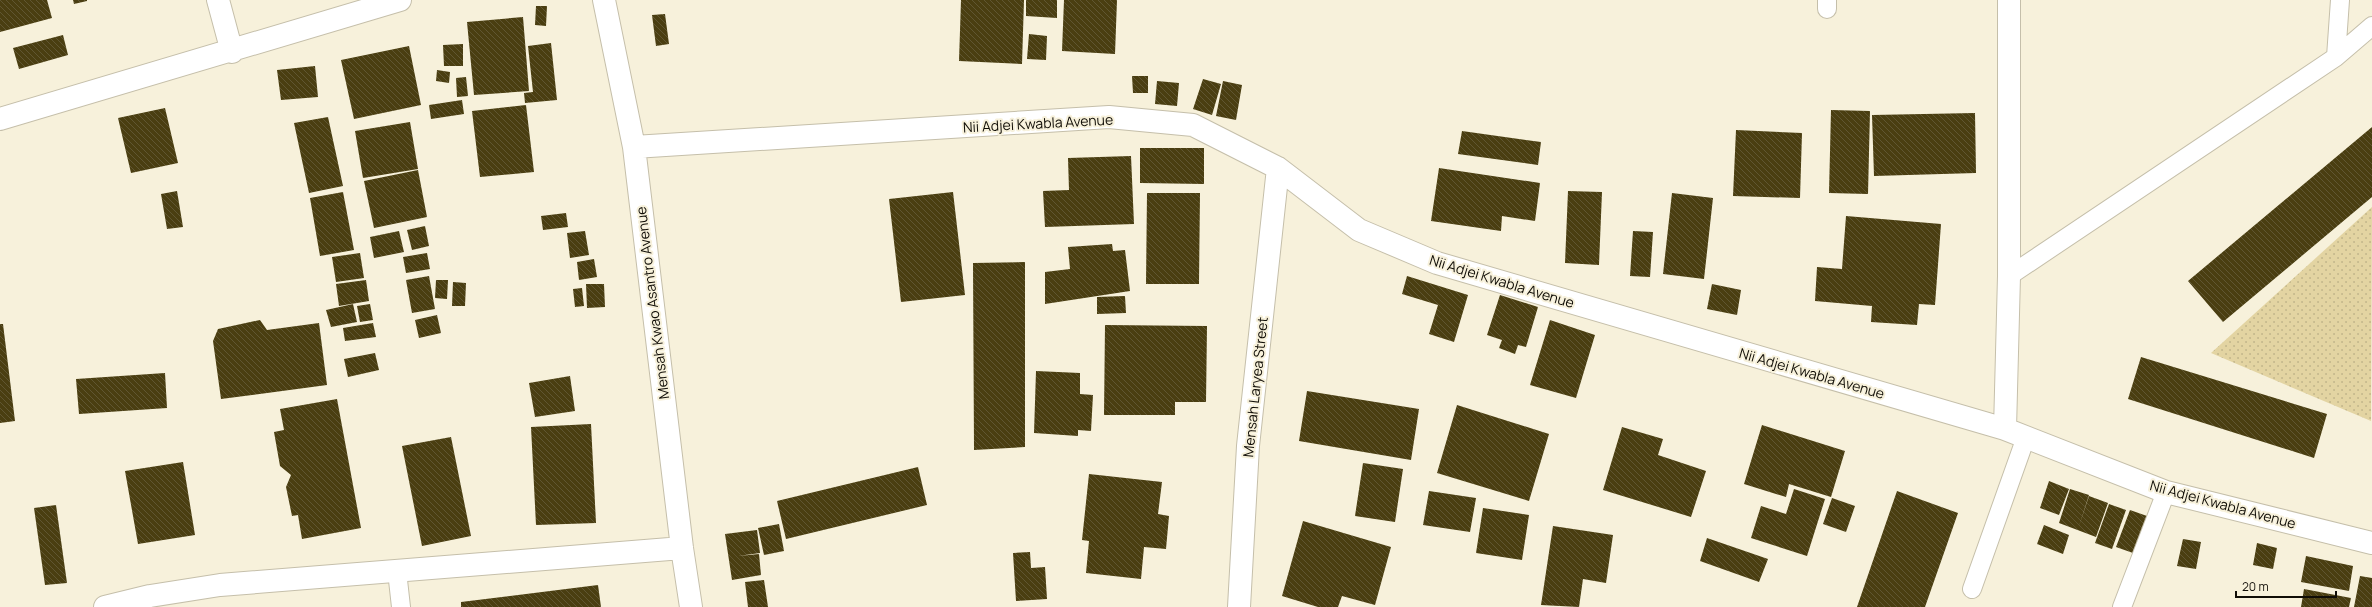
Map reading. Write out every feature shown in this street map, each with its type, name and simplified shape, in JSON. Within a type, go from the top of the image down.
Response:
[{"type":"street","points":[[218,0],[232,52]]},
{"type":"street","points":[[0,119],[232,52],[400,0]]},
{"type":"street","name":"Mensah Kwao Asantro Avenue","points":[[604,0],[634,147],[682,548],[691,607]]},
{"type":"street","points":[[2005,429],[2009,276],[2009,0]]},
{"type":"street","name":"Nii Adjei Kwabla Avenue","points":[[634,147],[1109,117],[1193,125],[1278,168],[1359,230],[1437,263],[2005,429],[2166,492],[2372,543]]},
{"type":"street","name":"Mensah Laryea Street","points":[[1239,607],[1248,446],[1278,168]]},
{"type":"street","points":[[105,607],[150,596],[220,585],[682,548]]},
{"type":"lane","points":[[2336,57],[2340,0]]},
{"type":"lane","points":[[2009,276],[2336,57],[2372,26]]},
{"type":"lane","points":[[1972,589],[2026,438]]},
{"type":"lane","points":[[2122,607],[2166,492]]},
{"type":"lane","points":[[397,571],[401,607]]},
{"type":"shaded area","points":[[2372,207],[2371,421],[2211,353]]},
{"type":"building","points":[[0,0],[47,0],[52,18],[0,32]]},
{"type":"building","points":[[73,0],[87,0],[87,1],[74,4]]},
{"type":"building","points":[[961,0],[1024,0],[1022,64],[959,61]]},
{"type":"building","points":[[1026,0],[1057,0],[1057,18],[1026,16]]},
{"type":"building","points":[[1064,0],[1117,0],[1115,54],[1062,51]]},
{"type":"building","points":[[536,6],[547,6],[546,26],[535,25]]},
{"type":"building","points":[[665,14],[669,44],[656,46],[652,15]]},
{"type":"building","points":[[523,17],[529,91],[474,95],[467,22]]},
{"type":"building","points":[[1029,34],[1047,36],[1046,60],[1027,59]]},
{"type":"building","points":[[63,35],[68,55],[19,69],[13,48]]},
{"type":"building","points":[[551,43],[557,100],[525,103],[524,93],[533,92],[528,46]]},
{"type":"building","points":[[463,44],[463,66],[444,66],[443,45]]},
{"type":"building","points":[[409,46],[421,105],[354,119],[341,60]]},
{"type":"building","points":[[315,66],[318,97],[281,100],[277,70]]},
{"type":"building","points":[[437,70],[450,72],[449,83],[436,81]]},
{"type":"building","points":[[1132,76],[1148,76],[1148,93],[1133,93]]},
{"type":"building","points":[[466,77],[468,96],[457,97],[456,78]]},
{"type":"building","points":[[1203,79],[1221,84],[1212,115],[1193,109]]},
{"type":"building","points":[[1157,81],[1179,83],[1177,106],[1155,104]]},
{"type":"building","points":[[1223,81],[1242,85],[1236,120],[1216,116]]},
{"type":"building","points":[[462,100],[464,114],[431,119],[429,105]]},
{"type":"building","points":[[526,105],[534,172],[480,177],[472,111]]},
{"type":"building","points":[[165,108],[178,163],[131,173],[118,118]]},
{"type":"building","points":[[1831,110],[1870,111],[1868,194],[1829,193]]},
{"type":"building","points":[[1975,113],[1976,173],[1874,176],[1872,115]]},
{"type":"building","points":[[328,117],[343,186],[309,193],[294,123]]},
{"type":"building","points":[[410,122],[418,169],[363,178],[355,131]]},
{"type":"building","points":[[2372,127],[2372,197],[2223,322],[2188,281]]},
{"type":"building","points":[[1736,130],[1802,133],[1800,198],[1733,196]]},
{"type":"building","points":[[1462,131],[1541,142],[1538,165],[1458,154]]},
{"type":"building","points":[[1140,148],[1204,148],[1204,184],[1140,183]]},
{"type":"building","points":[[1131,156],[1134,224],[1045,227],[1043,191],[1069,190],[1068,158]]},
{"type":"building","points":[[1439,168],[1540,183],[1535,221],[1502,216],[1501,231],[1431,221]]},
{"type":"building","points":[[418,170],[427,217],[374,228],[364,181]]},
{"type":"building","points":[[177,191],[183,227],[167,229],[161,194]]},
{"type":"building","points":[[1568,191],[1602,192],[1599,265],[1565,263]]},
{"type":"building","points":[[343,192],[354,250],[320,256],[310,198]]},
{"type":"building","points":[[953,192],[965,295],[901,302],[889,199]]},
{"type":"building","points":[[1147,193],[1200,193],[1199,284],[1146,284]]},
{"type":"building","points":[[1672,193],[1713,198],[1704,279],[1663,274]]},
{"type":"building","points":[[566,213],[568,227],[543,230],[541,216]]},
{"type":"building","points":[[1846,216],[1941,224],[1935,305],[1919,304],[1917,325],[1871,322],[1872,306],[1815,301],[1817,267],[1842,269]]},
{"type":"building","points":[[425,226],[429,246],[412,250],[407,230]]},
{"type":"building","points":[[399,231],[404,252],[374,258],[370,237]]},
{"type":"building","points":[[585,231],[589,255],[570,258],[567,233]]},
{"type":"building","points":[[1633,231],[1653,232],[1650,277],[1630,276]]},
{"type":"building","points":[[1112,244],[1113,251],[1125,250],[1130,291],[1045,304],[1045,272],[1070,269],[1068,247]]},
{"type":"building","points":[[360,253],[364,278],[336,282],[332,257]]},
{"type":"building","points":[[427,253],[430,269],[406,273],[403,257]]},
{"type":"building","points":[[594,259],[597,277],[579,280],[577,262]]},
{"type":"building","points":[[1025,262],[1025,447],[974,450],[973,263]]},
{"type":"building","points":[[429,276],[435,309],[412,313],[406,280]]},
{"type":"building","points":[[1407,276],[1468,295],[1454,342],[1429,334],[1438,305],[1402,294]]},
{"type":"building","points":[[366,280],[369,301],[339,306],[336,284]]},
{"type":"building","points":[[436,280],[448,280],[447,299],[435,298]]},
{"type":"building","points":[[453,282],[466,283],[465,306],[452,306]]},
{"type":"building","points":[[586,284],[604,284],[605,307],[587,308]]},
{"type":"building","points":[[1712,284],[1741,290],[1737,315],[1707,309]]},
{"type":"building","points":[[582,288],[584,306],[575,307],[573,289]]},
{"type":"building","points":[[1500,295],[1538,307],[1526,347],[1518,345],[1515,354],[1499,348],[1502,340],[1487,335]]},
{"type":"building","points":[[1125,296],[1126,313],[1097,314],[1097,297]]},
{"type":"building","points":[[353,304],[357,322],[331,327],[326,310]]},
{"type":"building","points":[[370,304],[373,320],[360,322],[357,306]]},
{"type":"building","points":[[437,315],[441,333],[419,338],[415,320]]},
{"type":"building","points":[[260,320],[267,330],[319,323],[327,385],[221,399],[213,341],[218,329]]},
{"type":"building","points":[[1550,320],[1595,335],[1576,398],[1530,385]]},
{"type":"building","points":[[373,323],[376,337],[345,341],[343,328]]},
{"type":"building","points":[[0,324],[3,324],[15,421],[0,423]]},
{"type":"building","points":[[1105,325],[1207,326],[1206,402],[1175,402],[1175,415],[1104,415]]},
{"type":"building","points":[[375,353],[379,370],[348,377],[344,359]]},
{"type":"building","points":[[2141,357],[2327,414],[2314,458],[2128,399]]},
{"type":"building","points":[[1036,371],[1080,373],[1080,394],[1093,395],[1091,431],[1078,430],[1078,436],[1034,433]]},
{"type":"building","points":[[165,373],[167,408],[79,414],[76,379]]},
{"type":"building","points":[[570,376],[575,411],[535,417],[529,383]]},
{"type":"building","points":[[1307,391],[1419,409],[1411,460],[1299,441]]},
{"type":"building","points":[[337,399],[361,528],[302,539],[298,515],[292,516],[286,487],[291,475],[280,466],[274,432],[284,430],[280,409]]},
{"type":"building","points":[[1457,405],[1549,434],[1529,501],[1437,473]]},
{"type":"building","points":[[591,424],[596,523],[536,525],[531,427]]},
{"type":"building","points":[[1762,425],[1845,451],[1831,497],[1789,484],[1786,497],[1744,484]]},
{"type":"building","points":[[1622,427],[1663,439],[1658,455],[1706,471],[1691,517],[1603,490]]},
{"type":"building","points":[[451,437],[471,536],[422,546],[402,446]]},
{"type":"building","points":[[183,462],[195,535],[138,544],[125,471]]},
{"type":"building","points":[[1363,463],[1403,469],[1395,522],[1355,516]]},
{"type":"building","points":[[918,467],[927,505],[786,539],[777,501]]},
{"type":"building","points":[[1089,474],[1162,482],[1158,514],[1169,516],[1166,549],[1144,547],[1141,579],[1086,573],[1089,541],[1082,540]]},
{"type":"building","points":[[2049,481],[2069,489],[2059,515],[2040,508]]},
{"type":"building","points":[[1794,489],[1825,499],[1807,556],[1751,538],[1761,506],[1786,514]]},
{"type":"building","points":[[2070,489],[2089,495],[2079,526],[2089,496],[2108,503],[2096,537],[2059,523]]},
{"type":"building","points":[[1429,491],[1476,498],[1470,532],[1423,525]]},
{"type":"building","points":[[1897,491],[1958,513],[1925,607],[1857,607]]},
{"type":"building","points":[[1832,498],[1855,506],[1846,532],[1823,524]]},
{"type":"building","points":[[2109,504],[2126,510],[2112,549],[2095,543]]},
{"type":"building","points":[[56,505],[67,583],[45,585],[34,508]]},
{"type":"building","points":[[1483,508],[1529,515],[1522,560],[1476,553]]},
{"type":"building","points":[[2130,510],[2147,516],[2133,553],[2116,547]]},
{"type":"building","points":[[1303,521],[1391,547],[1375,605],[1342,596],[1338,607],[1318,607],[1282,596]]},
{"type":"building","points":[[779,524],[784,551],[764,555],[758,528]]},
{"type":"building","points":[[2044,525],[2069,535],[2063,554],[2037,544]]},
{"type":"building","points":[[1553,526],[1613,535],[1606,583],[1583,579],[1579,607],[1541,605]]},
{"type":"building","points":[[757,530],[760,553],[738,556],[759,554],[761,575],[732,580],[725,534]]},
{"type":"building","points":[[1707,538],[1768,559],[1759,582],[1700,561]]},
{"type":"building","points":[[2183,539],[2201,542],[2196,569],[2177,566]]},
{"type":"building","points":[[2257,543],[2277,548],[2273,569],[2253,565]]},
{"type":"building","points":[[1030,552],[1031,568],[1045,567],[1047,599],[1016,601],[1013,553]]},
{"type":"building","points":[[2306,556],[2353,566],[2349,591],[2301,582]]},
{"type":"building","points":[[2360,576],[2372,578],[2372,607],[2354,607]]},
{"type":"building","points":[[764,580],[768,607],[748,607],[745,582]]},
{"type":"building","points":[[598,585],[601,607],[461,607],[461,602]]},
{"type":"building","points":[[2304,589],[2351,598],[2349,607],[2301,607]]}]
